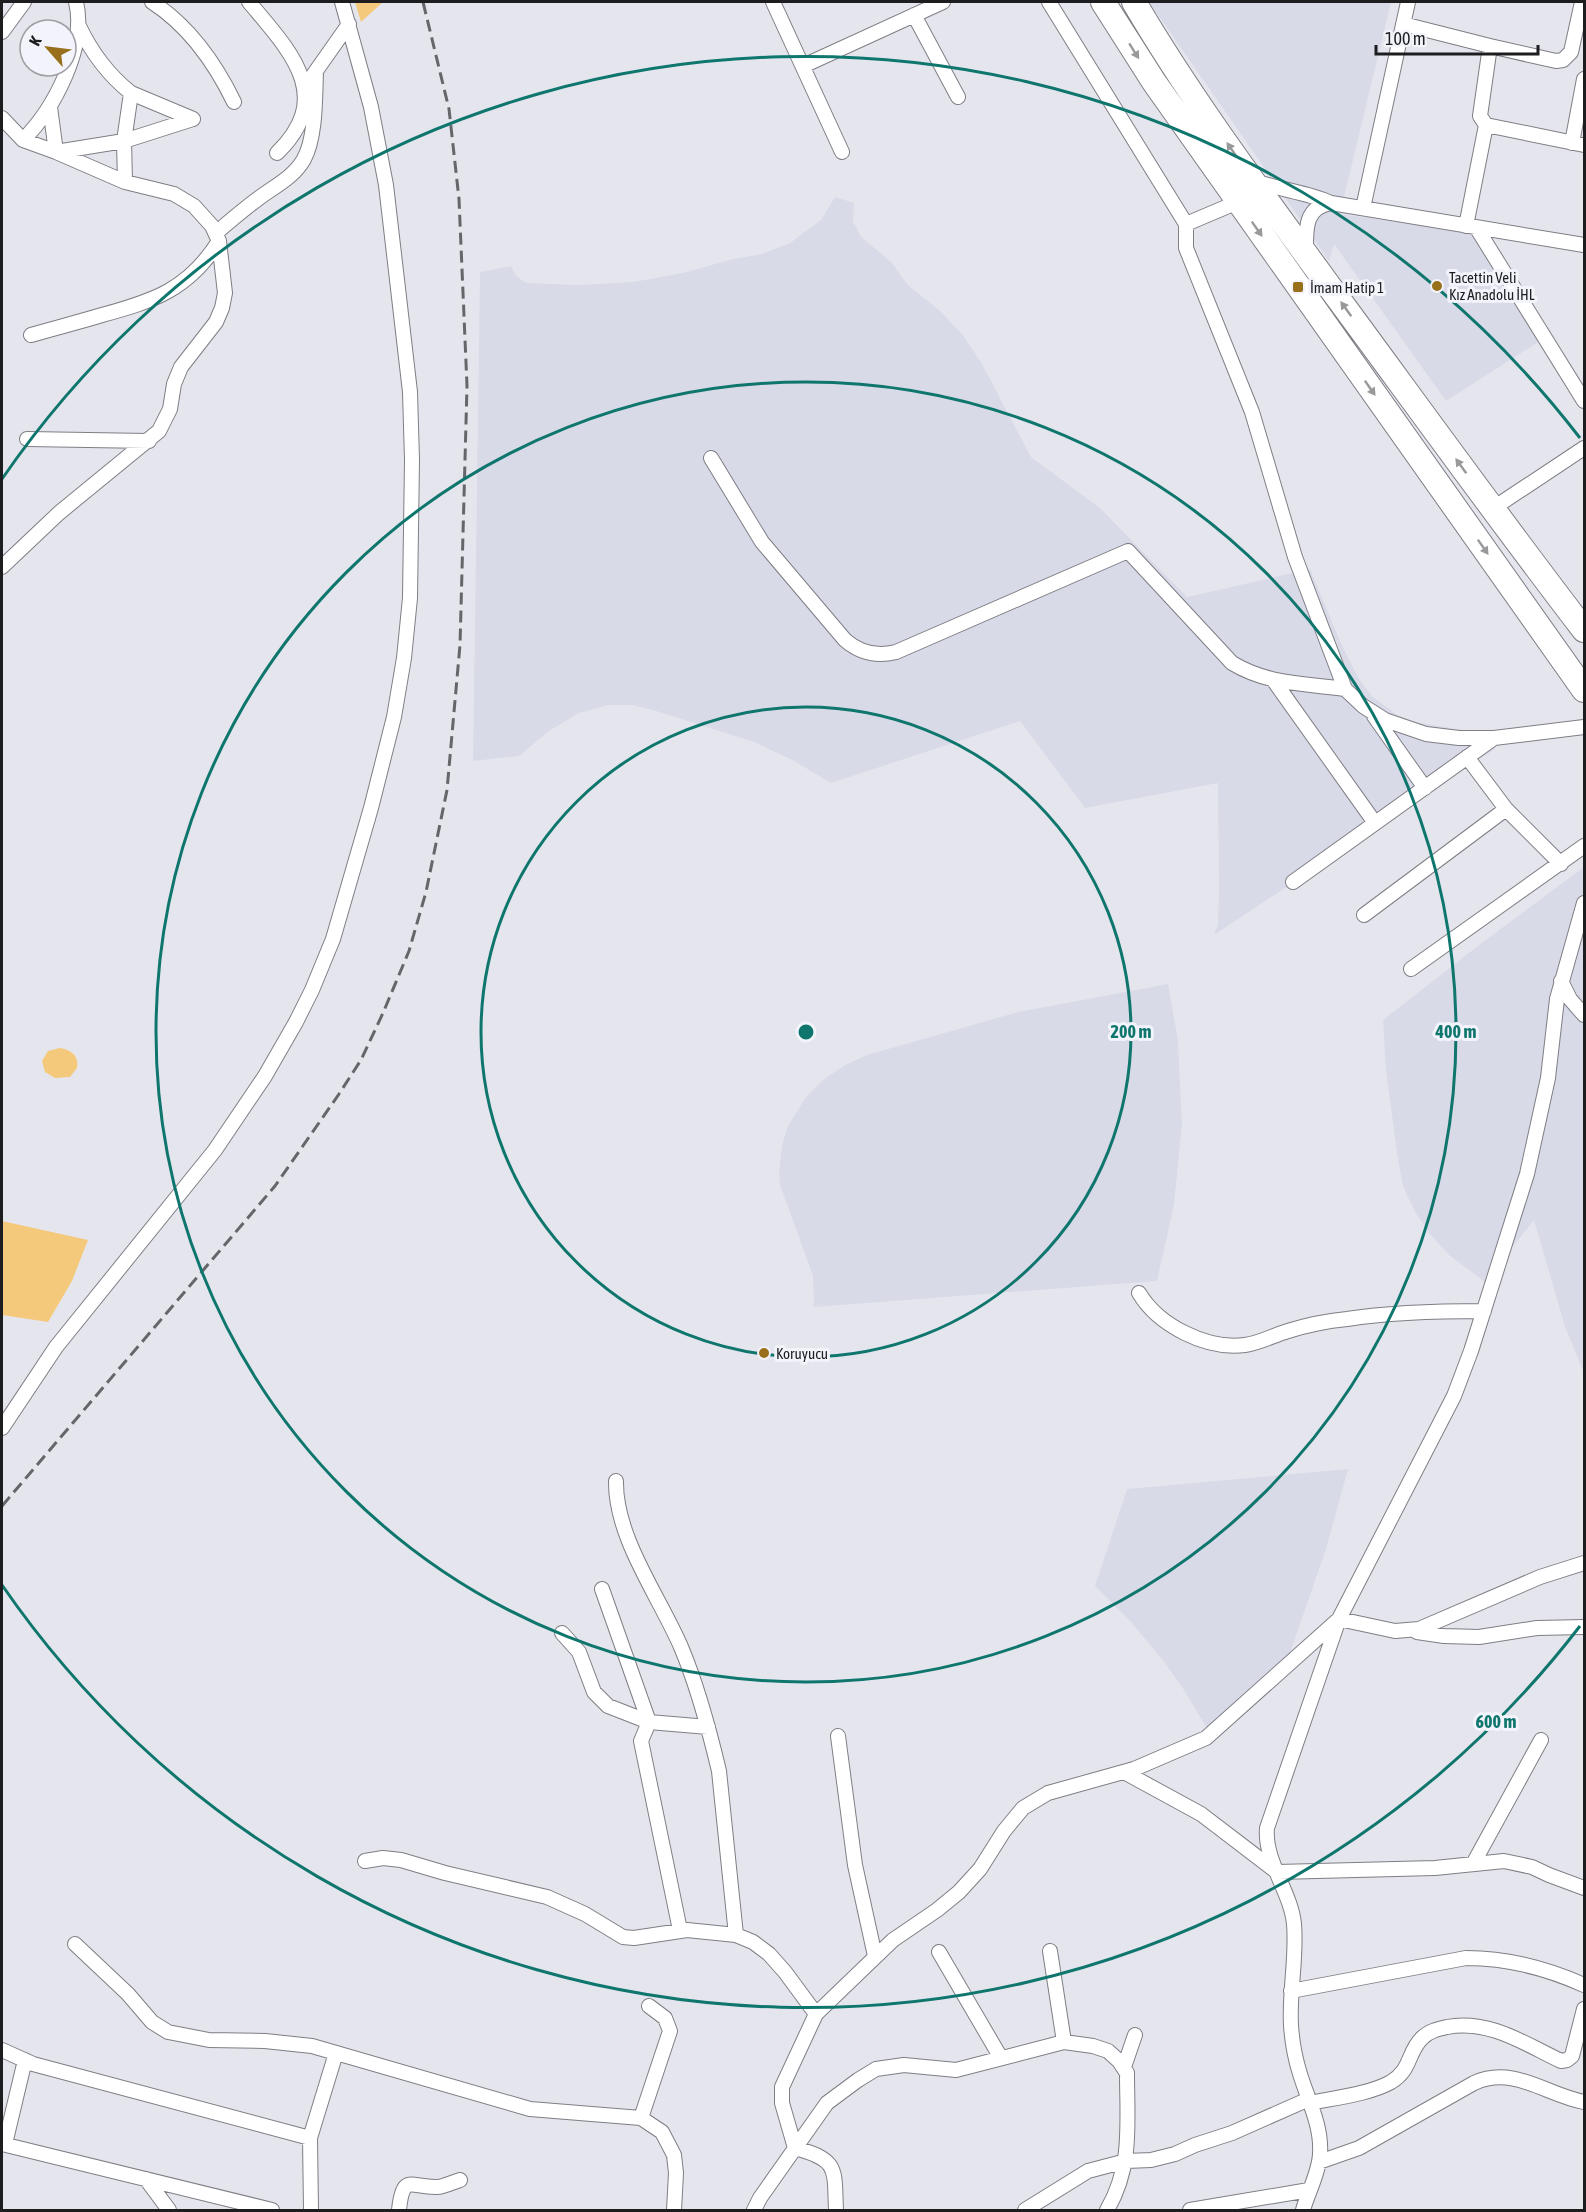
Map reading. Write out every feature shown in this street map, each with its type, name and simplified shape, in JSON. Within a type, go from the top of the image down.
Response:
[{"type":"highway","points":[[1103,2],[1154,82],[1584,690]]},
{"type":"highway","points":[[1134,2],[1164,53],[1306,255],[1492,509],[1584,630]]},
{"type":"highway","points":[[1554,590],[1584,599]]},
{"type":"street","points":[[2,32],[24,2]]},
{"type":"street","points":[[76,2],[77,18]]},
{"type":"street","points":[[152,2],[179,23],[200,47],[219,74],[234,102]]},
{"type":"street","points":[[249,2],[291,53],[305,87],[304,106],[297,127],[277,153]]},
{"type":"street","points":[[2,1428],[56,1347],[214,1150],[250,1100],[279,1053],[312,990],[333,939],[389,737],[405,658],[410,598],[412,424],[407,360],[386,185],[371,107],[342,2]]},
{"type":"street","points":[[773,2],[842,152]]},
{"type":"street","points":[[803,66],[944,2]]},
{"type":"street","points":[[1049,2],[1186,224],[1186,248],[1252,412],[1298,567],[1345,689],[1370,711],[1425,788]]},
{"type":"street","points":[[1363,208],[1408,2]]},
{"type":"street","points":[[1403,24],[1556,61],[1563,60],[1570,52],[1582,2]]},
{"type":"street","points":[[914,15],[958,97]]},
{"type":"street","points":[[56,152],[124,141],[193,119],[131,93],[97,58],[78,24]]},
{"type":"street","points":[[305,87],[349,24]]},
{"type":"street","points":[[1490,46],[1480,116],[1486,125],[1471,226],[1584,401]]},
{"type":"street","points":[[31,335],[162,296],[195,272],[218,237],[246,207],[290,176],[304,160],[309,148],[312,128],[316,72]]},
{"type":"street","points":[[23,140],[50,107],[64,78]]},
{"type":"street","points":[[1486,125],[1578,144],[1584,79]]},
{"type":"street","points":[[125,182],[124,141],[131,93]]},
{"type":"street","points":[[50,107],[56,152]]},
{"type":"street","points":[[2,118],[23,140],[125,182],[180,196],[194,206],[207,218],[218,237],[225,284],[222,308],[212,328],[181,368],[174,384],[167,417],[159,431],[59,513],[2,567]]},
{"type":"street","points":[[1253,180],[1268,186],[1318,197],[1331,203],[1584,245]]},
{"type":"street","points":[[1186,224],[1238,202]]},
{"type":"street","points":[[1306,255],[1308,220],[1317,208],[1331,203]]},
{"type":"street","points":[[27,439],[149,441]]},
{"type":"street","points":[[1492,509],[1584,448]]},
{"type":"street","points":[[711,458],[762,542],[846,639],[862,651],[883,655],[896,652],[1128,551],[1232,663],[1252,674],[1274,681],[1345,689]]},
{"type":"street","points":[[1274,681],[1375,823]]},
{"type":"street","points":[[1370,711],[1398,726],[1426,734],[1459,738],[1494,738],[1584,727]]},
{"type":"street","points":[[1293,882],[1494,738]]},
{"type":"street","points":[[1467,757],[1506,809],[1561,864]]},
{"type":"street","points":[[1364,915],[1506,809]]},
{"type":"street","points":[[1412,969],[1584,846]]},
{"type":"street","points":[[1303,2211],[1319,2162],[1320,2140],[1310,2101],[1299,2072],[1293,2040],[1291,1991],[1294,1925],[1289,1902],[1267,1841],[1267,1828],[1339,1618],[1454,1396],[1484,1311],[1519,1202],[1542,1110],[1550,1069],[1561,981],[1584,903]]},
{"type":"street","points":[[1561,981],[1570,999],[1584,1015]]},
{"type":"street","points":[[1139,1293],[1146,1304],[1173,1326],[1200,1338],[1228,1345],[1248,1344],[1307,1326],[1349,1318],[1422,1312],[1484,1311]]},
{"type":"street","points":[[616,1481],[622,1524],[685,1657],[708,1727],[719,1771],[736,1935]]},
{"type":"street","points":[[1411,1631],[1427,1627],[1456,1612],[1540,1577],[1584,1563]]},
{"type":"street","points":[[602,1588],[649,1722],[641,1741],[680,1930]]},
{"type":"street","points":[[1339,1618],[1395,1631],[1444,1636],[1479,1637],[1537,1628],[1584,1627]]},
{"type":"street","points":[[795,2148],[782,2103],[782,2087],[816,2014],[875,1956],[912,1925],[937,1910],[959,1892],[980,1869],[1013,1819],[1031,1802],[1057,1790],[1159,1760],[1206,1738],[1339,1618]]},
{"type":"street","points":[[562,1634],[579,1652],[594,1692],[602,1702],[649,1722],[708,1727]]},
{"type":"street","points":[[838,1736],[855,1865],[875,1956]]},
{"type":"street","points":[[1473,1864],[1541,1740]]},
{"type":"street","points":[[1124,1772],[1201,1814],[1278,1872],[1435,1868],[1504,1861],[1522,1864],[1584,1888]]},
{"type":"street","points":[[365,1861],[383,1858],[401,1860],[547,1897],[585,1914],[623,1937],[634,1938],[680,1930],[703,1930],[736,1935],[753,1942],[769,1954],[785,1971],[816,2014]]},
{"type":"street","points":[[75,1944],[128,1994],[152,2022],[168,2032],[209,2040],[312,2046],[530,2109],[641,2118],[662,2132],[674,2155],[676,2174],[674,2211]]},
{"type":"street","points":[[1050,1951],[1064,2042]]},
{"type":"street","points":[[939,1952],[1001,2058]]},
{"type":"street","points":[[1291,1991],[1452,1960],[1480,1958],[1505,1960],[1535,1967],[1584,1985]]},
{"type":"street","points":[[641,2118],[670,2031],[664,2018],[649,2006]]},
{"type":"street","points":[[1025,2211],[1088,2171],[1126,2161],[1151,2160],[1174,2154],[1310,2101],[1386,2085],[1403,2072],[1417,2044],[1425,2035],[1435,2030],[1452,2026],[1495,2029],[1560,2061],[1567,2060],[1572,2056],[1584,2009]]},
{"type":"street","points":[[1124,2067],[1135,2035]]},
{"type":"street","points":[[754,2211],[760,2198],[827,2103],[858,2079],[876,2069],[904,2065],[956,2070],[1064,2042],[1100,2048],[1114,2056],[1127,2073],[1126,2161],[1118,2189],[1107,2211]]},
{"type":"street","points":[[2,2050],[25,2060],[199,2110],[310,2138]]},
{"type":"street","points":[[311,2211],[310,2138],[336,2053]]},
{"type":"street","points":[[25,2060],[3,2144],[272,2211]]},
{"type":"street","points":[[1319,2162],[1359,2148],[1474,2083],[1490,2078],[1505,2076],[1519,2079],[1584,2103]]},
{"type":"street","points":[[795,2148],[817,2154],[831,2167],[835,2177],[836,2211]]},
{"type":"street","points":[[146,2179],[169,2211]]},
{"type":"street","points":[[399,2211],[402,2191],[409,2185],[437,2187],[460,2180]]},
{"type":"street","points":[[1190,2211],[1309,2190]]},
{"type":"shaded area","points":[[355,2],[383,2],[361,22]]},
{"type":"shaded area","points":[[1149,2],[1391,2],[1340,214],[1479,233],[1543,339],[1446,401],[1334,244],[1329,261]]},
{"type":"shaded area","points":[[835,197],[854,203],[853,221],[861,237],[891,262],[908,285],[940,311],[963,335],[982,364],[1031,457],[1100,508],[1187,597],[1310,569],[1340,641],[1359,679],[1372,696],[1397,715],[1416,722],[1491,735],[1495,749],[1214,935],[1218,925],[1219,890],[1218,783],[1085,808],[1020,721],[831,783],[794,761],[754,742],[632,705],[609,705],[579,713],[549,731],[519,756],[473,761],[480,272],[511,266],[516,276],[526,283],[580,285],[633,282],[683,273],[733,259],[762,254],[790,243],[821,220]]},
{"type":"shaded area","points":[[1584,867],[1584,1373],[1565,1327],[1534,1220],[1485,1282],[1449,1255],[1429,1233],[1414,1210],[1403,1186],[1398,1160],[1386,1071],[1383,1020]]},
{"type":"shaded area","points":[[1168,984],[1178,1040],[1182,1125],[1174,1205],[1157,1281],[814,1307],[813,1276],[780,1185],[779,1172],[782,1145],[788,1126],[806,1097],[824,1079],[845,1065],[867,1055],[1018,1012]]},
{"type":"shaded area","points":[[60,1048],[68,1050],[76,1057],[77,1068],[70,1077],[55,1078],[45,1072],[42,1061],[48,1051]]},
{"type":"shaded area","points":[[2,1221],[88,1240],[72,1281],[48,1322],[2,1315]]},
{"type":"shaded area","points":[[1348,1469],[1326,1549],[1288,1659],[1213,1738],[1165,1663],[1132,1623],[1095,1586],[1127,1489]]},
{"type":"railway","points":[[2,1506],[275,1186],[339,1094],[361,1060],[383,1013],[409,951],[426,892],[447,790],[460,645],[467,386],[459,199],[449,109],[423,2]]},
{"type":"place","name":"Tacettin Veli Kız Anadolu İHL","points":[[1437,286]]},
{"type":"place","name":"İmam Hatip 1","points":[[1298,287]]},
{"type":"place","name":"Koruyucu","points":[[764,1353]]}]
